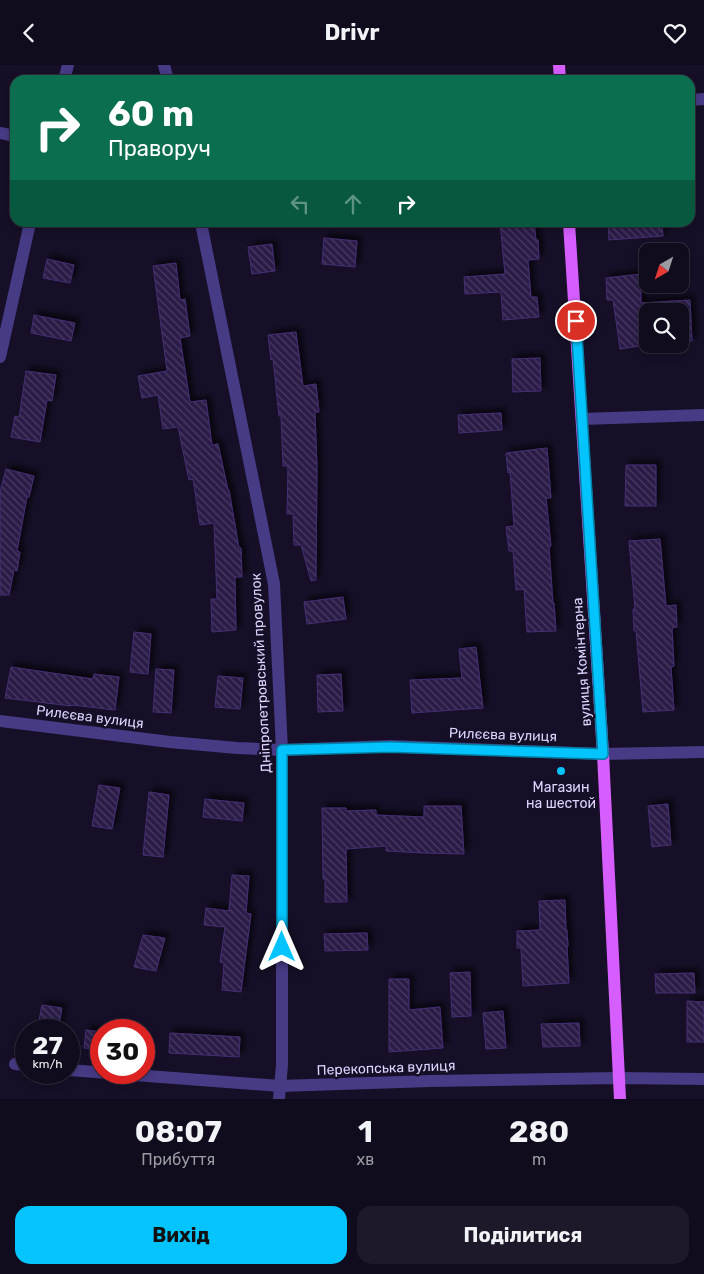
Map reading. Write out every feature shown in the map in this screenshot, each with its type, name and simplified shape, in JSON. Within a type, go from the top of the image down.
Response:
[{"type":"main road","name":"вулиця Комінтерна","points":[[569,227],[603,754],[620,1099]]},
{"type":"street","points":[[0,357],[29,227]]},
{"type":"street","name":"Дніпропетровський провулок","points":[[202,227],[274,584],[282,750],[282,1065],[279,1099]]},
{"type":"street","points":[[582,419],[704,415]]},
{"type":"street","name":"Рилєєва вулиця","points":[[0,721],[170,742],[282,750],[390,747],[603,754],[704,752]]},
{"type":"street","name":"Перекопська вулиця","points":[[80,1071],[280,1086],[618,1078],[704,1079]]},
{"type":"building","points":[[500,227],[534,227],[536,240],[538,240],[539,259],[528,260],[531,297],[537,297],[539,317],[503,320],[501,292],[465,294],[464,277],[505,274]]},
{"type":"building","points":[[608,227],[662,227],[663,236],[609,240]]},
{"type":"building","points":[[324,238],[357,241],[355,267],[322,264]]},
{"type":"building","points":[[272,244],[275,271],[252,274],[248,247]]},
{"type":"building","points":[[47,259],[74,265],[70,283],[43,278]]},
{"type":"building","points":[[176,263],[180,300],[185,299],[190,336],[180,338],[190,402],[206,400],[212,445],[218,444],[229,490],[239,548],[241,548],[242,577],[235,577],[236,630],[212,632],[211,599],[217,599],[214,523],[200,525],[193,479],[189,480],[178,427],[163,429],[158,395],[142,398],[138,376],[167,371],[153,266]]},
{"type":"building","points":[[639,274],[641,303],[639,303],[639,346],[620,349],[613,300],[607,300],[606,278]]},
{"type":"building","points":[[690,300],[692,341],[689,341],[689,303],[641,303]]},
{"type":"building","points":[[34,315],[75,323],[71,341],[31,333]]},
{"type":"building","points":[[296,332],[303,386],[316,384],[319,412],[315,412],[317,467],[316,580],[311,581],[301,545],[294,545],[293,514],[287,514],[288,466],[283,466],[281,416],[279,416],[273,359],[271,360],[268,335]]},
{"type":"building","points":[[540,358],[541,391],[513,392],[512,359]]},
{"type":"building","points":[[26,371],[56,375],[52,401],[47,400],[40,442],[11,437],[15,416],[19,417]]},
{"type":"building","points":[[501,413],[502,430],[459,433],[458,415]]},
{"type":"building","points":[[547,448],[551,498],[546,498],[556,631],[527,632],[524,589],[516,590],[513,551],[509,551],[506,527],[514,526],[510,472],[508,473],[506,453]]},
{"type":"building","points":[[626,465],[656,465],[656,506],[625,506]]},
{"type":"building","points":[[6,469],[34,476],[29,497],[27,497],[17,551],[20,552],[17,571],[14,570],[9,595],[0,595],[0,492]]},
{"type":"building","points":[[660,539],[666,606],[676,605],[677,627],[672,628],[674,666],[671,667],[674,710],[643,712],[636,631],[634,631],[633,609],[635,609],[629,541]]},
{"type":"building","points":[[343,597],[346,619],[307,624],[304,602]]},
{"type":"building","points":[[134,632],[151,634],[148,674],[130,672]]},
{"type":"building","points":[[476,647],[483,708],[412,713],[410,680],[462,678],[459,649]]},
{"type":"building","points":[[11,667],[93,679],[94,674],[119,677],[115,710],[5,698]]},
{"type":"building","points":[[156,669],[174,670],[171,713],[153,712]]},
{"type":"building","points":[[341,674],[343,711],[318,712],[317,675]]},
{"type":"building","points":[[218,676],[243,678],[240,709],[215,707]]},
{"type":"building","points":[[99,785],[120,788],[112,829],[92,826]]},
{"type":"building","points":[[149,792],[169,795],[163,857],[143,855]]},
{"type":"building","points":[[205,799],[244,803],[242,821],[203,817]]},
{"type":"building","points":[[668,804],[671,845],[652,847],[648,806]]},
{"type":"building","points":[[424,806],[461,806],[464,854],[386,851],[386,846],[346,849],[347,902],[325,902],[322,808],[346,808],[346,811],[376,810],[376,815],[424,817]]},
{"type":"building","points":[[232,875],[249,876],[246,913],[251,914],[241,992],[222,990],[224,963],[220,962],[225,927],[204,925],[206,908],[229,911]]},
{"type":"building","points":[[565,900],[569,983],[523,986],[521,948],[517,948],[517,931],[540,930],[539,901]]},
{"type":"building","points":[[367,933],[368,950],[325,951],[324,934]]},
{"type":"building","points":[[143,935],[165,938],[156,971],[134,967]]},
{"type":"building","points":[[470,972],[471,1016],[452,1017],[450,973]]},
{"type":"building","points":[[694,973],[695,993],[656,993],[655,974]]},
{"type":"building","points":[[389,979],[409,979],[409,1010],[440,1007],[443,1048],[389,1052]]},
{"type":"building","points":[[687,1001],[704,1002],[704,1042],[687,1042]]},
{"type":"building","points":[[42,1005],[62,1008],[60,1019],[39,1019]]},
{"type":"building","points":[[503,1011],[506,1048],[486,1049],[483,1013]]},
{"type":"building","points":[[579,1023],[580,1046],[543,1047],[541,1024]]},
{"type":"building","points":[[86,1030],[90,1031],[90,1048],[84,1048]]},
{"type":"building","points":[[170,1033],[240,1037],[239,1057],[169,1053]]},
{"type":"place","name":"Магазин на шестой","points":[[561,771]]},
{"type":"route","points":[[282,947],[282,750],[390,747],[603,754],[576,321]]}]
